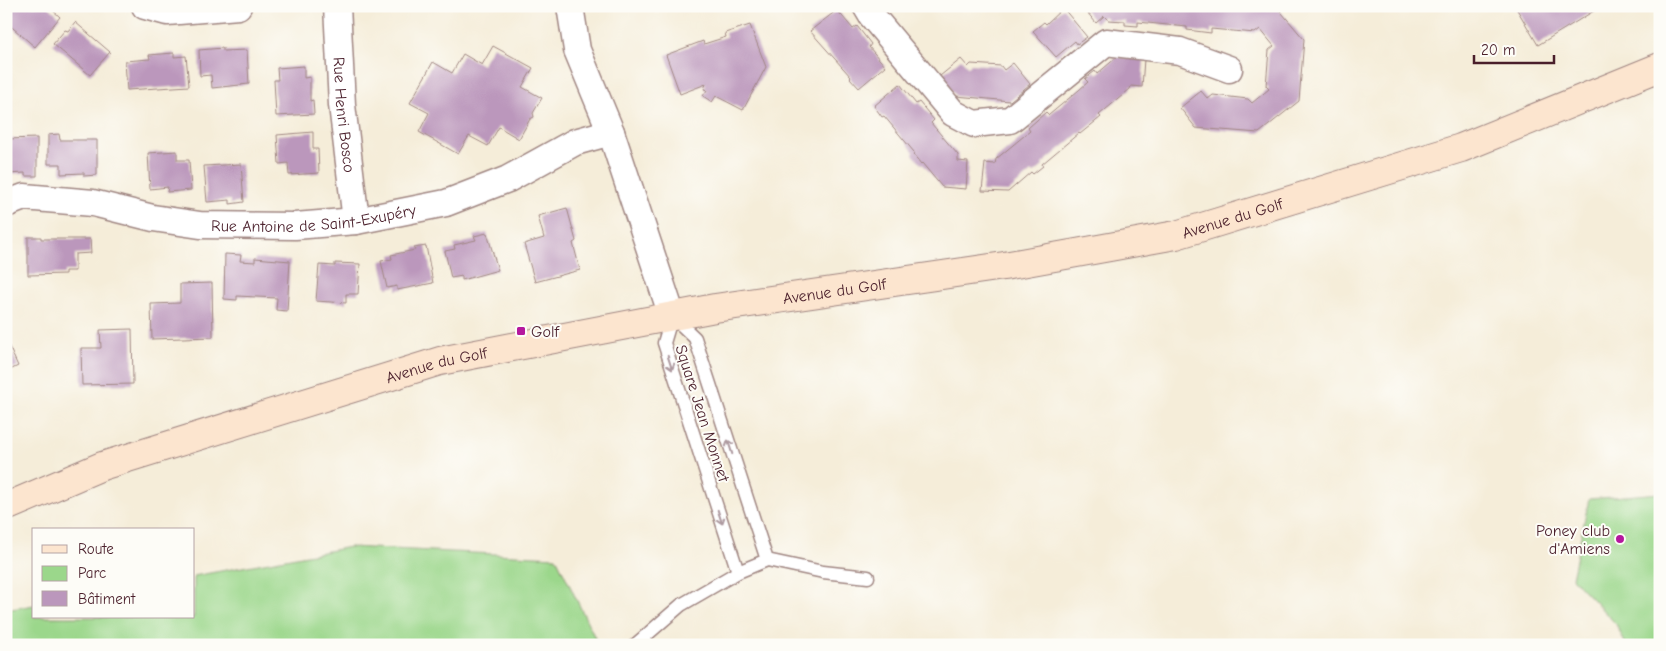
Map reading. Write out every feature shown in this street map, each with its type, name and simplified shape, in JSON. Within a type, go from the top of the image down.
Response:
[{"type":"main road","name":"Avenue du Golf","points":[[6,507],[102,466],[440,361],[720,307],[1004,266],[1176,235],[1462,148],[1660,67]]},
{"type":"street","points":[[145,6],[167,12],[238,6]]},
{"type":"street","name":"Rue Henri Bosco","points":[[337,6],[342,105],[356,221]]},
{"type":"street","points":[[570,6],[577,50],[611,132],[672,316]]},
{"type":"street","points":[[866,6],[872,16],[953,113],[974,124],[1010,120],[1106,42],[1180,50],[1229,69]]},
{"type":"street","name":"Rue Antoine de Saint-Exupéry","points":[[6,204],[24,196],[93,203],[153,218],[200,225],[295,226],[356,221],[446,203],[508,179],[575,142],[611,132]]},
{"type":"lane","name":"Square Jean Monnet","points":[[738,572],[664,342],[672,316],[695,338],[767,560]]},
{"type":"lane","points":[[635,645],[681,605],[738,572],[767,560],[823,572],[868,577]]},
{"type":"green space","name":"Poney club d'Amiens","points":[[1660,493],[1660,645],[1626,645],[1616,624],[1572,578],[1589,499]]},
{"type":"green space","points":[[350,547],[556,557],[595,638],[594,645],[6,645],[6,610],[32,605],[32,618],[195,618],[195,576]]},
{"type":"building","points":[[11,6],[48,6],[60,17],[35,47],[6,22],[6,12]]},
{"type":"building","points":[[1082,6],[1276,6],[1304,39],[1299,101],[1259,133],[1196,128],[1180,108],[1201,91],[1208,99],[1213,95],[1248,99],[1252,103],[1269,89],[1266,86],[1269,50],[1274,46],[1260,29],[1255,33],[1211,29],[1211,33],[1187,30],[1187,27],[1138,22],[1138,26],[1125,25],[1125,21],[1108,20],[1104,16],[1096,23]]},
{"type":"building","points":[[1515,6],[1602,6],[1538,45]]},
{"type":"building","points":[[1063,8],[1087,37],[1077,44],[1075,41],[1056,57],[1033,31],[1044,22],[1046,24]]},
{"type":"building","points":[[837,10],[853,29],[857,26],[871,44],[869,47],[885,66],[859,88],[810,31]]},
{"type":"building","points":[[75,22],[110,52],[90,75],[53,44]]},
{"type":"building","points":[[750,25],[766,67],[743,110],[716,96],[712,102],[703,96],[707,90],[704,89],[706,84],[680,94],[666,55],[703,41],[704,44],[726,37],[725,33]]},
{"type":"building","points":[[493,46],[533,68],[522,87],[542,98],[533,113],[534,117],[530,119],[519,139],[499,127],[488,146],[469,136],[458,154],[419,132],[429,113],[410,103],[433,62],[452,73],[463,54],[482,65]]},
{"type":"building","points":[[223,48],[223,51],[247,50],[249,84],[212,88],[211,75],[200,76],[199,50]]},
{"type":"building","points":[[174,53],[174,57],[186,56],[189,86],[127,90],[125,61],[150,59],[149,55]]},
{"type":"building","points":[[1117,57],[1144,59],[1142,87],[1131,86],[1130,89],[1099,115],[1101,117],[1042,164],[1043,166],[1033,174],[1031,172],[1008,192],[982,191],[985,163],[995,164],[996,159],[1030,131],[1028,128],[1046,112],[1049,115],[1088,82],[1085,79],[1095,71],[1097,74]]},
{"type":"building","points":[[961,59],[968,67],[971,64],[1001,66],[1004,70],[1013,63],[1030,84],[1010,101],[956,96],[940,76]]},
{"type":"building","points":[[304,66],[304,78],[310,77],[310,101],[313,100],[314,114],[276,116],[274,80],[278,80],[277,68]]},
{"type":"building","points":[[900,84],[916,104],[919,102],[934,120],[931,123],[958,155],[958,161],[968,162],[966,189],[942,187],[874,106]]},
{"type":"building","points":[[313,132],[313,149],[318,149],[319,173],[289,175],[288,163],[279,164],[277,135]]},
{"type":"building","points":[[59,134],[60,140],[97,140],[97,175],[84,176],[84,173],[61,174],[61,164],[48,164],[48,135]]},
{"type":"building","points":[[37,138],[37,176],[25,176],[25,173],[6,174],[6,139]]},
{"type":"building","points":[[177,151],[177,160],[189,160],[191,190],[167,192],[168,187],[150,189],[148,153]]},
{"type":"building","points":[[241,164],[244,202],[230,204],[230,200],[207,202],[204,166]]},
{"type":"building","points":[[567,208],[576,241],[573,243],[580,270],[535,282],[524,244],[544,238],[538,216]]},
{"type":"building","points":[[487,233],[498,270],[462,280],[462,276],[451,278],[445,251],[455,249],[454,245],[476,240],[474,236]]},
{"type":"building","points":[[28,237],[41,237],[41,239],[90,239],[91,253],[75,254],[75,271],[65,271],[65,274],[28,275]]},
{"type":"building","points":[[426,246],[433,283],[397,290],[397,286],[387,288],[381,261],[392,259],[391,255]]},
{"type":"building","points":[[225,254],[241,255],[240,261],[255,262],[255,258],[290,261],[287,311],[276,310],[277,298],[237,296],[237,300],[224,299]]},
{"type":"building","points":[[335,263],[360,264],[358,294],[346,294],[346,303],[316,301],[319,265],[335,266]]},
{"type":"building","points":[[212,283],[213,337],[152,339],[151,304],[180,303],[180,284]]},
{"type":"building","points":[[132,329],[133,384],[82,385],[81,348],[101,348],[100,330]]},
{"type":"building","points":[[6,340],[18,366],[6,372]]},
{"type":"place","name":"Golf","points":[[521,331]]},
{"type":"place","name":"Poney club d'Amiens","points":[[1620,539]]}]
